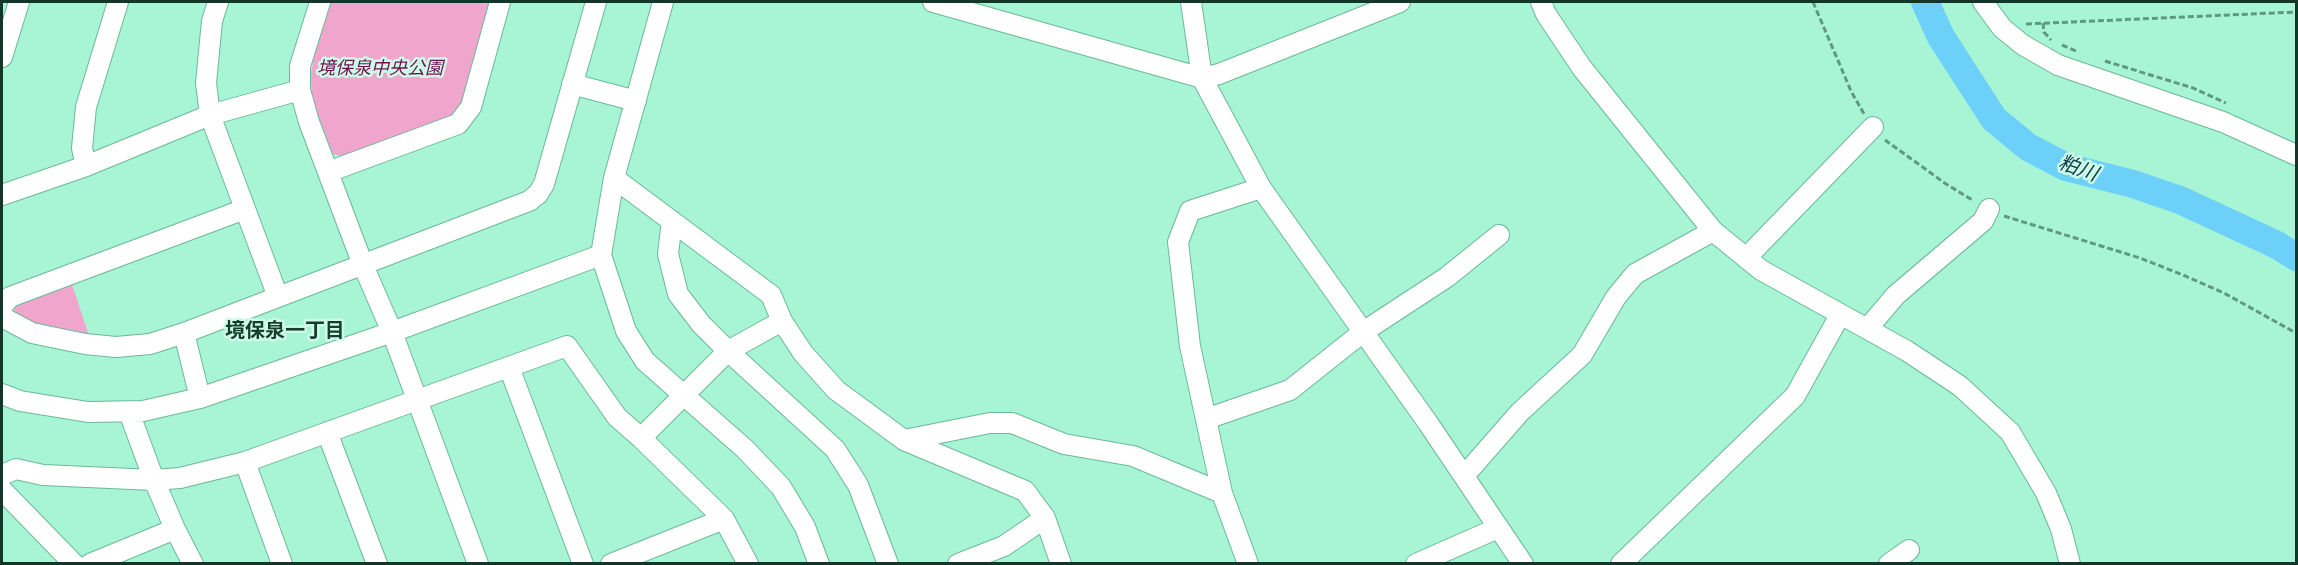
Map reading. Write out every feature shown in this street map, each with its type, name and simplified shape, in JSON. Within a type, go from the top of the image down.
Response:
[{"type":"street","points":[[2,57],[19,2]]},
{"type":"street","points":[[86,166],[82,148],[86,106],[118,2]]},
{"type":"street","points":[[218,2],[212,21],[206,83],[210,115],[278,297]]},
{"type":"street","points":[[320,2],[300,66],[300,90],[309,122],[363,265],[392,332],[478,564]]},
{"type":"street","points":[[328,172],[458,124],[471,107],[500,2]]},
{"type":"street","points":[[2,317],[32,333],[85,344],[116,347],[150,344],[529,201],[538,194],[544,184],[596,2]]},
{"type":"street","points":[[663,2],[614,178],[601,255],[626,332],[645,361],[745,448],[781,487],[804,528],[819,564]]},
{"type":"street","points":[[933,2],[1203,78],[1219,74],[1400,2]]},
{"type":"street","points":[[1191,2],[1203,78],[1261,188],[1464,476],[1523,564]]},
{"type":"street","points":[[1541,2],[1546,14],[1582,68],[1713,231],[1761,270],[1907,351],[1960,386],[2010,432],[2046,494],[2061,529],[2070,564]]},
{"type":"street","points":[[1983,2],[2002,28],[2023,45],[2058,65],[2223,122],[2296,156]]},
{"type":"street","points":[[572,84],[636,101]]},
{"type":"street","points":[[2,195],[86,166],[210,115],[300,90]]},
{"type":"street","points":[[1746,258],[1873,127]]},
{"type":"street","points":[[614,178],[771,296],[782,321],[804,353],[836,390],[904,440],[1025,491],[1045,518],[1061,564]]},
{"type":"street","points":[[1248,564],[1222,493],[1190,346],[1178,242],[1191,211],[1261,188]]},
{"type":"street","points":[[2,306],[10,297],[245,209]]},
{"type":"street","points":[[1867,329],[1896,295],[1983,221],[1989,209]]},
{"type":"street","points":[[672,221],[668,254],[678,294],[701,324],[728,351],[835,448],[858,485],[888,564]]},
{"type":"street","points":[[1464,476],[1520,412],[1582,355],[1616,297],[1635,274],[1713,231]]},
{"type":"street","points":[[1206,419],[1290,390],[1363,332],[1447,277],[1499,235]]},
{"type":"street","points":[[2,394],[20,401],[88,412],[143,411],[200,398],[392,332],[601,255]]},
{"type":"street","points":[[1621,564],[1795,396],[1840,315]]},
{"type":"street","points":[[641,438],[728,351],[782,321]]},
{"type":"street","points":[[184,333],[200,398]]},
{"type":"street","points":[[2,475],[16,469],[43,475],[154,480],[180,478],[245,462],[567,346],[617,417],[724,519],[748,564]]},
{"type":"street","points":[[509,367],[583,564]]},
{"type":"street","points":[[129,412],[154,480],[193,564]]},
{"type":"street","points":[[904,440],[990,423],[1012,423],[1064,444],[1133,456],[1222,493]]},
{"type":"street","points":[[327,432],[376,564]]},
{"type":"street","points":[[245,462],[282,564]]},
{"type":"street","points":[[2,490],[74,564]]},
{"type":"street","points":[[958,564],[1004,546],[1045,518]]},
{"type":"street","points":[[611,564],[724,519]]},
{"type":"street","points":[[1416,564],[1498,528]]},
{"type":"street","points":[[90,564],[175,529]]},
{"type":"street","points":[[48,564],[56,544]]},
{"type":"street","points":[[1888,564],[1909,550]]},
{"type":"path","points":[[1813,2],[1851,91],[1873,127],[1884,139],[1946,184],[2009,218],[2140,258],[2183,275],[2224,293],[2296,333]]},
{"type":"path","points":[[2017,20],[2026,24],[2034,24],[2296,12]]},
{"type":"green space","name":"境保泉中央公園","points":[[329,2],[492,2],[461,108],[452,115],[344,157],[333,154],[312,101],[311,74],[315,50]]},
{"type":"green space","points":[[71,281],[89,336],[39,325],[16,315],[12,303]]},
{"type":"waterway","name":"粕川","points":[[1925,2],[1941,37],[1994,119],[2028,147],[2066,167],[2133,184],[2180,200],[2277,245],[2296,257]]},
{"type":"district","name":"境保泉一丁目","points":[[285,331]]}]
